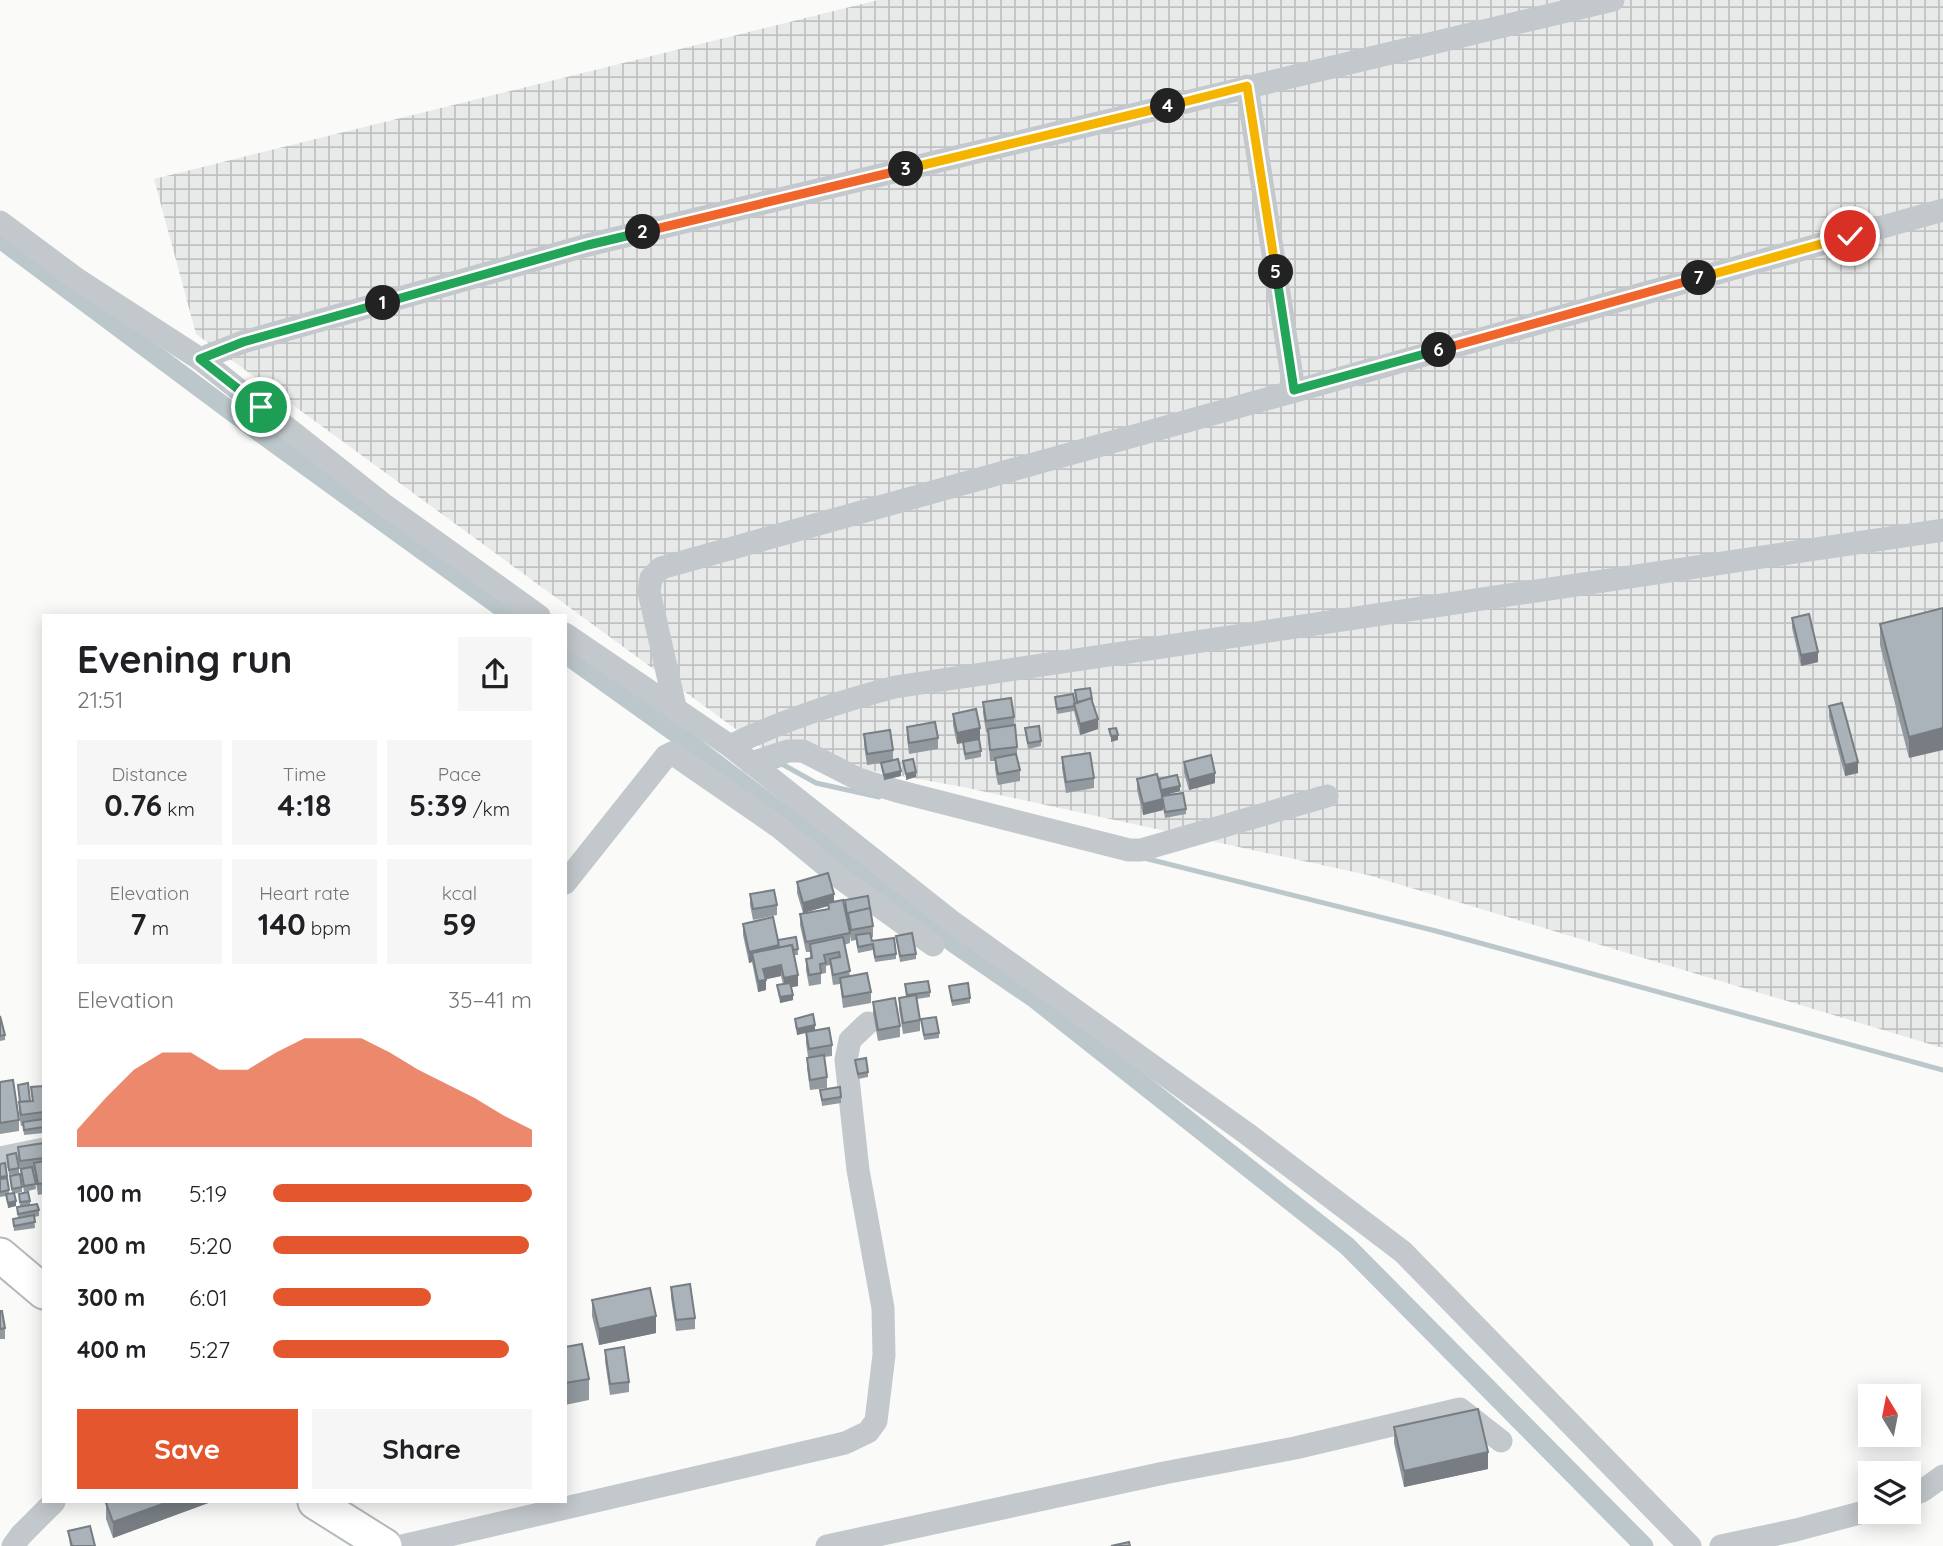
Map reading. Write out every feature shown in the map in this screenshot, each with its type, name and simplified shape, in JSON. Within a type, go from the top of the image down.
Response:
[{"type":"highway","points":[[0,1255],[42,1290]]},
{"type":"highway","points":[[317,1503],[385,1546]]},
{"type":"street","points":[[200,359],[243,342],[588,245],[1613,0]]},
{"type":"street","points":[[1247,86],[1294,390]]},
{"type":"street","points":[[676,711],[649,592],[651,578],[661,568],[1943,210]]},
{"type":"street","points":[[0,222],[78,280],[200,359],[383,504],[536,614]]},
{"type":"street","points":[[730,746],[773,725],[895,687],[1943,530]]},
{"type":"street","points":[[567,635],[730,746],[979,943],[1246,1133],[1403,1252],[1690,1546]]},
{"type":"street","points":[[751,763],[788,751],[803,751],[858,779],[897,791],[1129,850],[1142,850],[1327,796]]},
{"type":"street","points":[[567,880],[666,756],[672,753],[779,827],[843,880],[933,945]]},
{"type":"street","points":[[779,827],[799,802]]},
{"type":"street","points":[[402,1546],[845,1443],[868,1432],[876,1420],[879,1406],[884,1355],[883,1308],[858,1170],[846,1060],[850,1040],[868,1023]]},
{"type":"street","points":[[0,1158],[42,1149]]},
{"type":"street","points":[[827,1546],[1164,1473],[1295,1448],[1460,1409],[1501,1441]]},
{"type":"street","points":[[1921,1491],[1943,1476]]},
{"type":"street","points":[[13,1546],[53,1503]]},
{"type":"street","points":[[1721,1546],[1858,1513]]},
{"type":"shaded area","points":[[878,0],[1943,0],[1943,1048],[1368,875],[963,787],[767,752],[196,334],[154,179]]},
{"type":"building","points":[[1943,608],[1943,728],[1909,737],[1880,624]]},
{"type":"building","points":[[1809,614],[1818,652],[1801,655],[1792,618]]},
{"type":"building","points":[[1090,688],[1092,699],[1077,702],[1075,690]]},
{"type":"building","points":[[1073,694],[1075,706],[1057,709],[1055,697]]},
{"type":"building","points":[[1011,698],[1014,717],[986,721],[983,702]]},
{"type":"building","points":[[1091,698],[1098,719],[1080,724],[1074,704]]},
{"type":"building","points":[[1842,703],[1858,762],[1845,765],[1829,706]]},
{"type":"building","points":[[976,709],[980,728],[957,733],[953,714]]},
{"type":"building","points":[[935,722],[938,738],[909,743],[907,727]]},
{"type":"building","points":[[1015,725],[1017,747],[990,750],[988,729]]},
{"type":"building","points":[[1039,726],[1041,741],[1028,743],[1025,728]]},
{"type":"building","points":[[1116,728],[1118,735],[1111,736],[1109,729]]},
{"type":"building","points":[[890,730],[893,750],[867,754],[864,734]]},
{"type":"building","points":[[979,739],[981,751],[965,754],[963,742]]},
{"type":"building","points":[[1090,753],[1094,778],[1066,782],[1062,757]]},
{"type":"building","points":[[1016,754],[1020,770],[998,774],[995,758]]},
{"type":"building","points":[[1211,755],[1215,773],[1189,780],[1184,762]]},
{"type":"building","points":[[898,759],[901,771],[884,775],[881,763]]},
{"type":"building","points":[[913,759],[916,772],[906,774],[903,761]]},
{"type":"building","points":[[1157,774],[1163,799],[1143,804],[1137,779]]},
{"type":"building","points":[[1177,775],[1180,786],[1161,790],[1159,779]]},
{"type":"building","points":[[1183,793],[1186,809],[1165,812],[1162,796]]},
{"type":"building","points":[[828,873],[834,894],[803,903],[797,882]]},
{"type":"building","points":[[774,890],[777,905],[753,909],[750,894]]},
{"type":"building","points":[[868,896],[870,909],[847,915],[845,900]]},
{"type":"building","points":[[843,900],[850,933],[806,942],[800,914],[829,909],[828,903]]},
{"type":"building","points":[[870,908],[873,926],[851,930],[848,913]]},
{"type":"building","points":[[773,917],[779,945],[749,952],[743,924]]},
{"type":"building","points":[[870,933],[872,941],[894,938],[896,954],[875,957],[873,944],[858,947],[856,935]]},
{"type":"building","points":[[912,933],[916,954],[900,956],[896,936]]},
{"type":"building","points":[[796,937],[798,949],[793,950],[792,945],[779,948],[778,940]]},
{"type":"building","points":[[843,937],[850,971],[833,975],[830,959],[840,957],[839,952],[824,955],[826,963],[820,964],[821,973],[809,975],[806,959],[812,958],[810,944]]},
{"type":"building","points":[[792,945],[798,975],[784,978],[781,965],[763,969],[766,980],[758,981],[752,953]]},
{"type":"building","points":[[867,973],[871,992],[843,997],[840,978]]},
{"type":"building","points":[[928,981],[930,992],[907,995],[905,984]]},
{"type":"building","points":[[790,983],[793,995],[780,997],[777,985]]},
{"type":"building","points":[[968,983],[970,998],[952,1001],[949,986]]},
{"type":"building","points":[[916,995],[920,1020],[903,1023],[899,998]]},
{"type":"building","points":[[895,998],[900,1026],[878,1030],[873,1002]]},
{"type":"building","points":[[813,1014],[815,1025],[797,1029],[795,1019]]},
{"type":"building","points":[[0,1016],[5,1035],[0,1036]]},
{"type":"building","points":[[936,1017],[939,1033],[924,1035],[921,1019]]},
{"type":"building","points":[[829,1028],[832,1045],[809,1049],[806,1032]]},
{"type":"building","points":[[824,1055],[827,1077],[810,1080],[807,1058]]},
{"type":"building","points":[[866,1058],[868,1072],[858,1074],[855,1060]]},
{"type":"building","points":[[13,1080],[19,1120],[0,1123],[0,1082]]},
{"type":"building","points":[[28,1083],[30,1101],[20,1102],[18,1085]]},
{"type":"building","points":[[42,1086],[42,1112],[21,1115],[19,1102],[33,1101],[31,1087]]},
{"type":"building","points":[[840,1087],[841,1097],[822,1100],[820,1090]]},
{"type":"building","points":[[42,1119],[42,1127],[24,1130],[23,1122]]},
{"type":"building","points":[[42,1143],[42,1158],[20,1161],[18,1147]]},
{"type":"building","points":[[16,1153],[19,1168],[9,1170],[7,1155]]},
{"type":"building","points":[[42,1161],[42,1183],[38,1184],[34,1163]]},
{"type":"building","points":[[5,1163],[7,1176],[0,1177],[0,1164]]},
{"type":"building","points":[[32,1167],[36,1184],[24,1186],[21,1169]]},
{"type":"building","points":[[20,1174],[22,1187],[12,1189],[10,1176]]},
{"type":"building","points":[[7,1178],[9,1190],[0,1192],[0,1179]]},
{"type":"building","points":[[28,1192],[30,1201],[20,1202],[19,1194]]},
{"type":"building","points":[[14,1193],[16,1201],[8,1203],[6,1194]]},
{"type":"building","points":[[37,1204],[39,1210],[18,1214],[17,1207]]},
{"type":"building","points":[[34,1215],[35,1222],[14,1226],[13,1219]]},
{"type":"building","points":[[690,1284],[695,1318],[676,1320],[671,1287]]},
{"type":"building","points":[[650,1288],[656,1316],[599,1329],[592,1300]]},
{"type":"building","points":[[0,1311],[5,1328],[0,1329]]},
{"type":"building","points":[[582,1344],[589,1379],[567,1383],[567,1347]]},
{"type":"building","points":[[624,1347],[629,1382],[610,1384],[605,1350]]},
{"type":"building","points":[[1478,1409],[1488,1452],[1404,1471],[1394,1427]]},
{"type":"building","points":[[106,1503],[165,1503],[113,1522]]},
{"type":"building","points":[[90,1526],[95,1546],[72,1546],[68,1531]]},
{"type":"building","points":[[1129,1542],[1130,1546],[1111,1546]]},
{"type":"waterway","points":[[0,239],[267,438],[510,614]]},
{"type":"waterway","points":[[567,655],[684,739],[956,945],[1035,999],[1347,1246],[1644,1546]]},
{"type":"waterway","points":[[777,766],[782,764],[816,783],[879,797]]},
{"type":"waterway","points":[[1144,858],[1436,931],[1943,1070]]},
{"type":"route","points":[[261,407],[200,359],[243,342],[588,245],[1247,86],[1294,390],[1850,236]]}]
